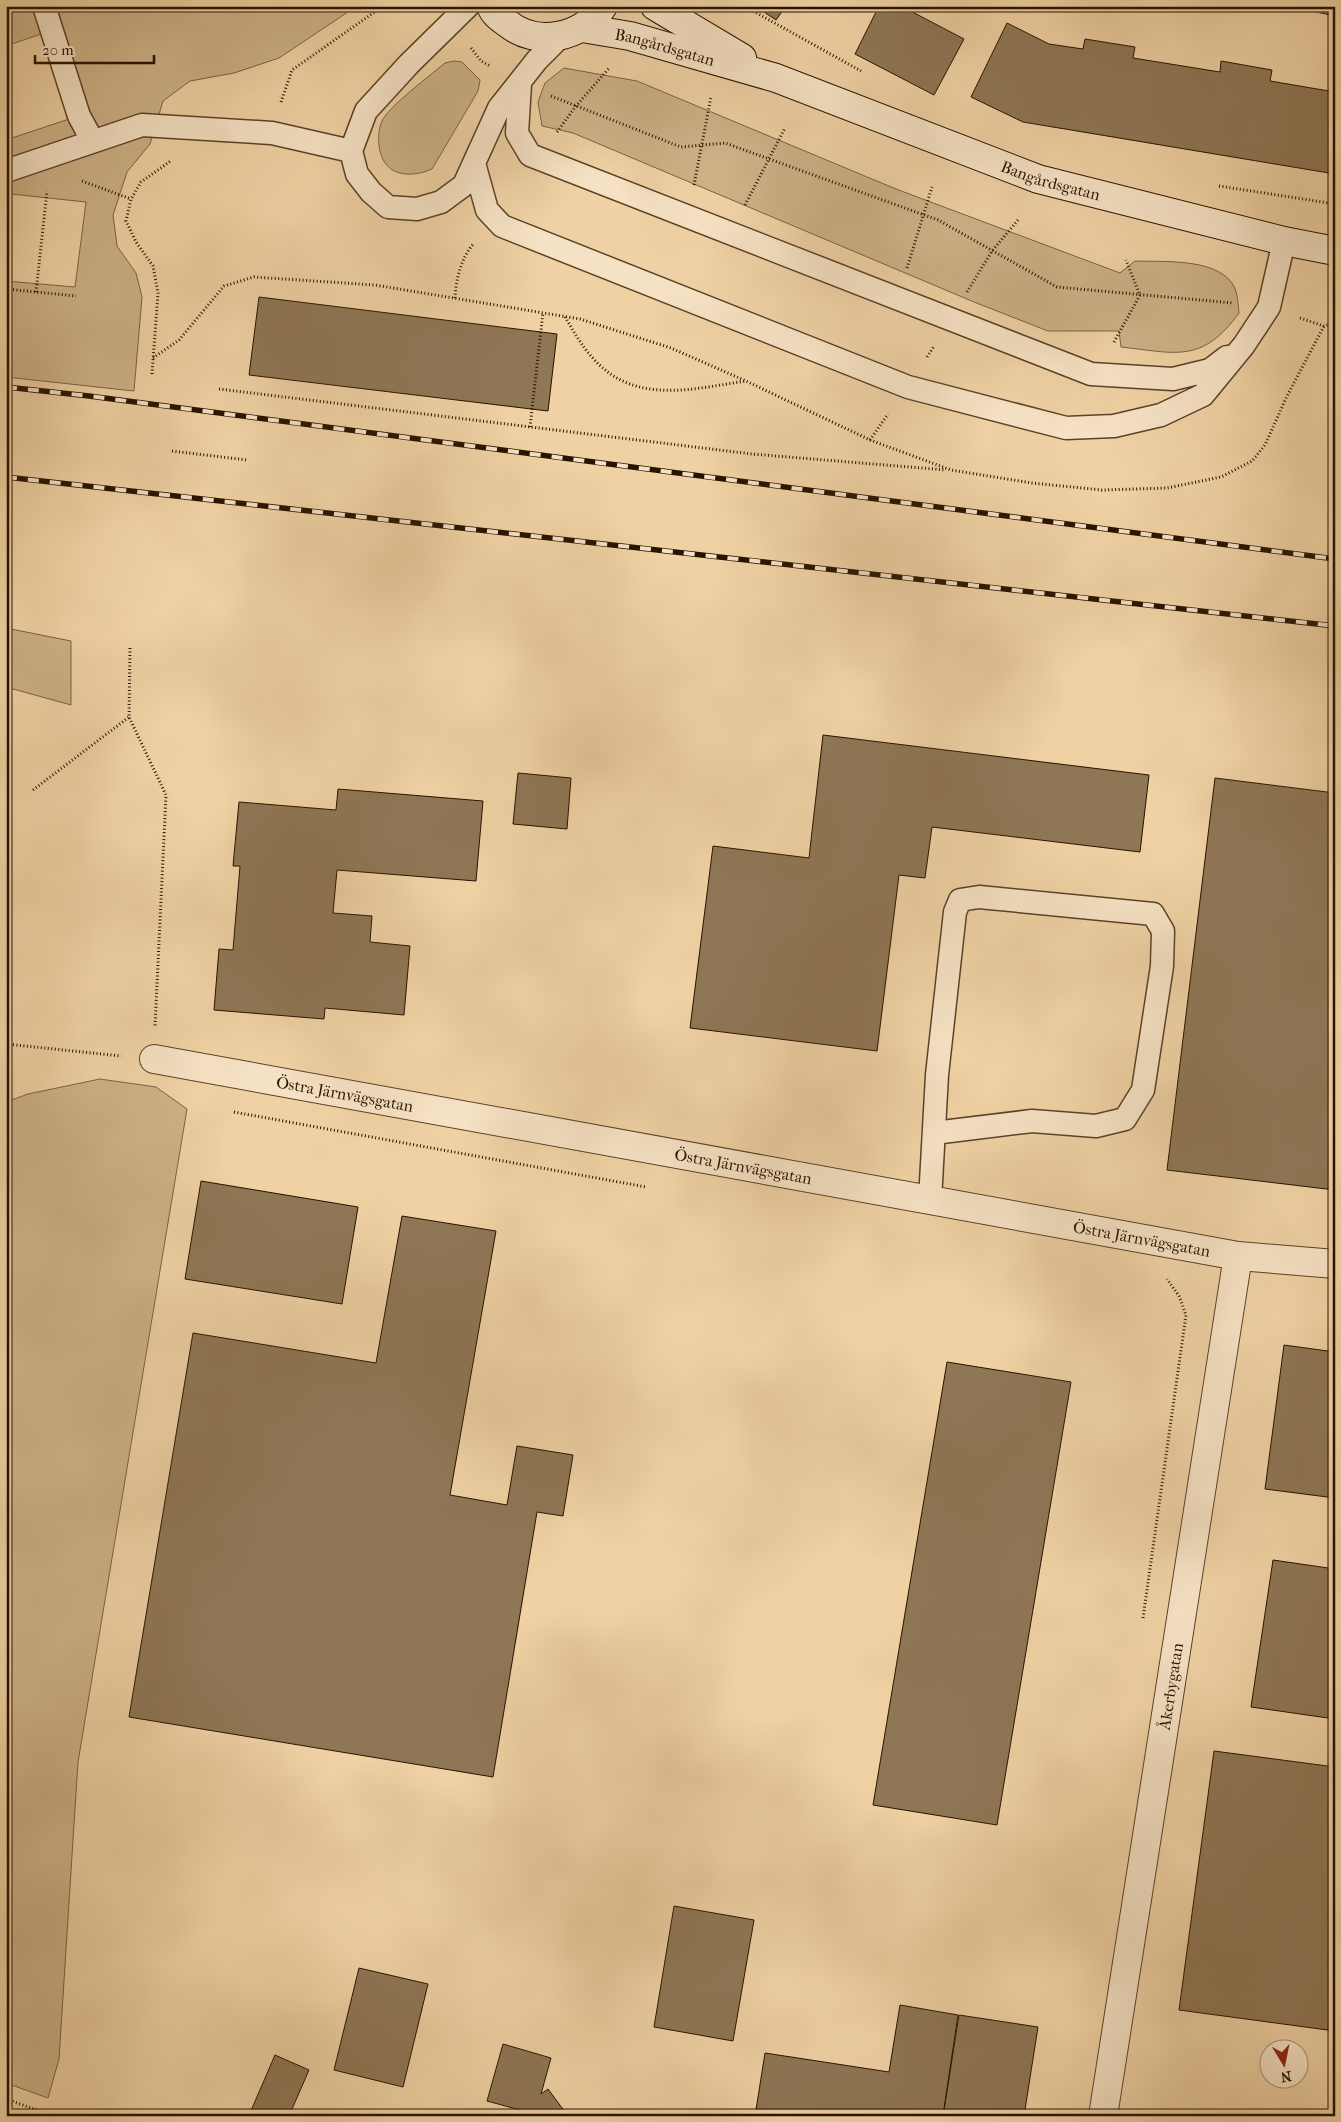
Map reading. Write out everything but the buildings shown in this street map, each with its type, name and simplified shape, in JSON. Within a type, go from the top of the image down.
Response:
[{"type":"street","name":"Bangårdsgatan","points":[[490,6],[494,13],[516,31],[538,37],[571,32],[630,36],[776,78],[1038,179],[1284,241],[1335,251]]},
{"type":"street","points":[[571,32],[599,12],[602,6]]},
{"type":"street","name":"Bangårdsgatan","points":[[655,6],[776,78]]},
{"type":"street","name":"Östra Järnvägsgatan","points":[[154,1059],[1238,1256],[1335,1264]]},
{"type":"street","name":"Åkerbygatan","points":[[1103,2116],[1238,1256]]},
{"type":"lane","points":[[44,6],[79,116],[92,140]]},
{"type":"lane","points":[[468,6],[409,64],[366,112],[351,151],[357,174],[371,192],[388,207],[417,209],[441,202],[464,185],[499,108],[520,84],[537,60],[571,32]]},
{"type":"lane","points":[[520,84],[517,133],[530,155],[1091,374],[1173,379],[1210,370],[1244,345]]},
{"type":"lane","points":[[6,171],[92,140],[142,125],[272,133],[351,151]]},
{"type":"lane","points":[[474,163],[487,210],[502,226],[908,387],[1066,428],[1114,426],[1160,415],[1203,395],[1244,345],[1269,306],[1284,241]]},
{"type":"lane","points":[[930,1200],[937,1075],[954,921],[960,900],[979,897],[1153,914],[1163,931],[1162,966],[1143,1090],[1125,1119],[1096,1126],[1032,1121],[934,1132]]},
{"type":"path","points":[[272,133],[292,70],[383,6]]},
{"type":"path","points":[[744,6],[869,75]]},
{"type":"path","points":[[451,21],[481,61],[520,84],[681,147],[724,143],[938,220],[1057,287],[1269,306],[1324,326],[1335,323]]},
{"type":"path","points":[[692,192],[711,97]]},
{"type":"path","points":[[741,212],[785,128]]},
{"type":"path","points":[[36,292],[51,155]]},
{"type":"path","points":[[152,374],[158,293],[154,266],[136,242],[126,221],[131,199],[141,182],[170,161],[179,158]]},
{"type":"path","points":[[1212,185],[1335,204]]},
{"type":"path","points":[[906,271],[932,187]]},
{"type":"path","points":[[103,189],[131,199]]},
{"type":"path","points":[[1115,342],[1140,295],[1126,260]]},
{"type":"path","points":[[153,358],[179,340],[224,286],[254,277],[375,285],[456,298]]},
{"type":"path","points":[[6,289],[76,296]]},
{"type":"path","points":[[530,427],[544,313]]},
{"type":"path","points":[[565,317],[591,356],[614,376],[634,386],[665,392],[746,381]]},
{"type":"path","points":[[219,389],[752,454],[951,470]]},
{"type":"path","points":[[172,451],[247,460]]},
{"type":"path","points":[[6,1044],[154,1059],[166,795],[129,717],[130,648]]},
{"type":"path","points":[[33,790],[129,717]]},
{"type":"path","points":[[228,1111],[653,1188]]},
{"type":"path","points":[[1142,1623],[1186,1315],[1179,1296],[1165,1277]]},
{"type":"path","points":[[6,2099],[54,2116]]},
{"type":"shaded area","points":[[6,6],[357,6],[279,58],[234,73],[190,81],[163,101],[150,144],[127,172],[113,215],[117,246],[136,273],[142,297],[134,391],[6,377],[6,281],[75,287],[86,202],[11,194],[6,233],[6,140],[78,116],[50,31],[6,46]]},
{"type":"shaded area","points":[[462,62],[480,80],[478,91],[432,169],[416,174],[400,173],[394,170],[383,160],[380,151],[379,136],[382,121],[411,91],[445,63]]},
{"type":"shaded area","points":[[564,68],[637,81],[896,189],[1120,273],[1135,261],[1187,263],[1213,269],[1224,275],[1234,286],[1239,313],[1213,341],[1200,348],[1187,351],[1173,352],[1121,347],[1119,331],[1048,331],[974,302],[573,133],[542,126],[538,102],[545,83]]},
{"type":"shaded area","points":[[6,628],[71,641],[71,705],[6,687]]},
{"type":"shaded area","points":[[100,1079],[156,1087],[187,1109],[78,1762],[59,2059],[48,2098],[6,2083],[6,1102],[28,1094]]},
{"type":"railway","points":[[6,387],[89,396],[1335,559]]},
{"type":"railway","points":[[6,477],[1335,626]]}]
